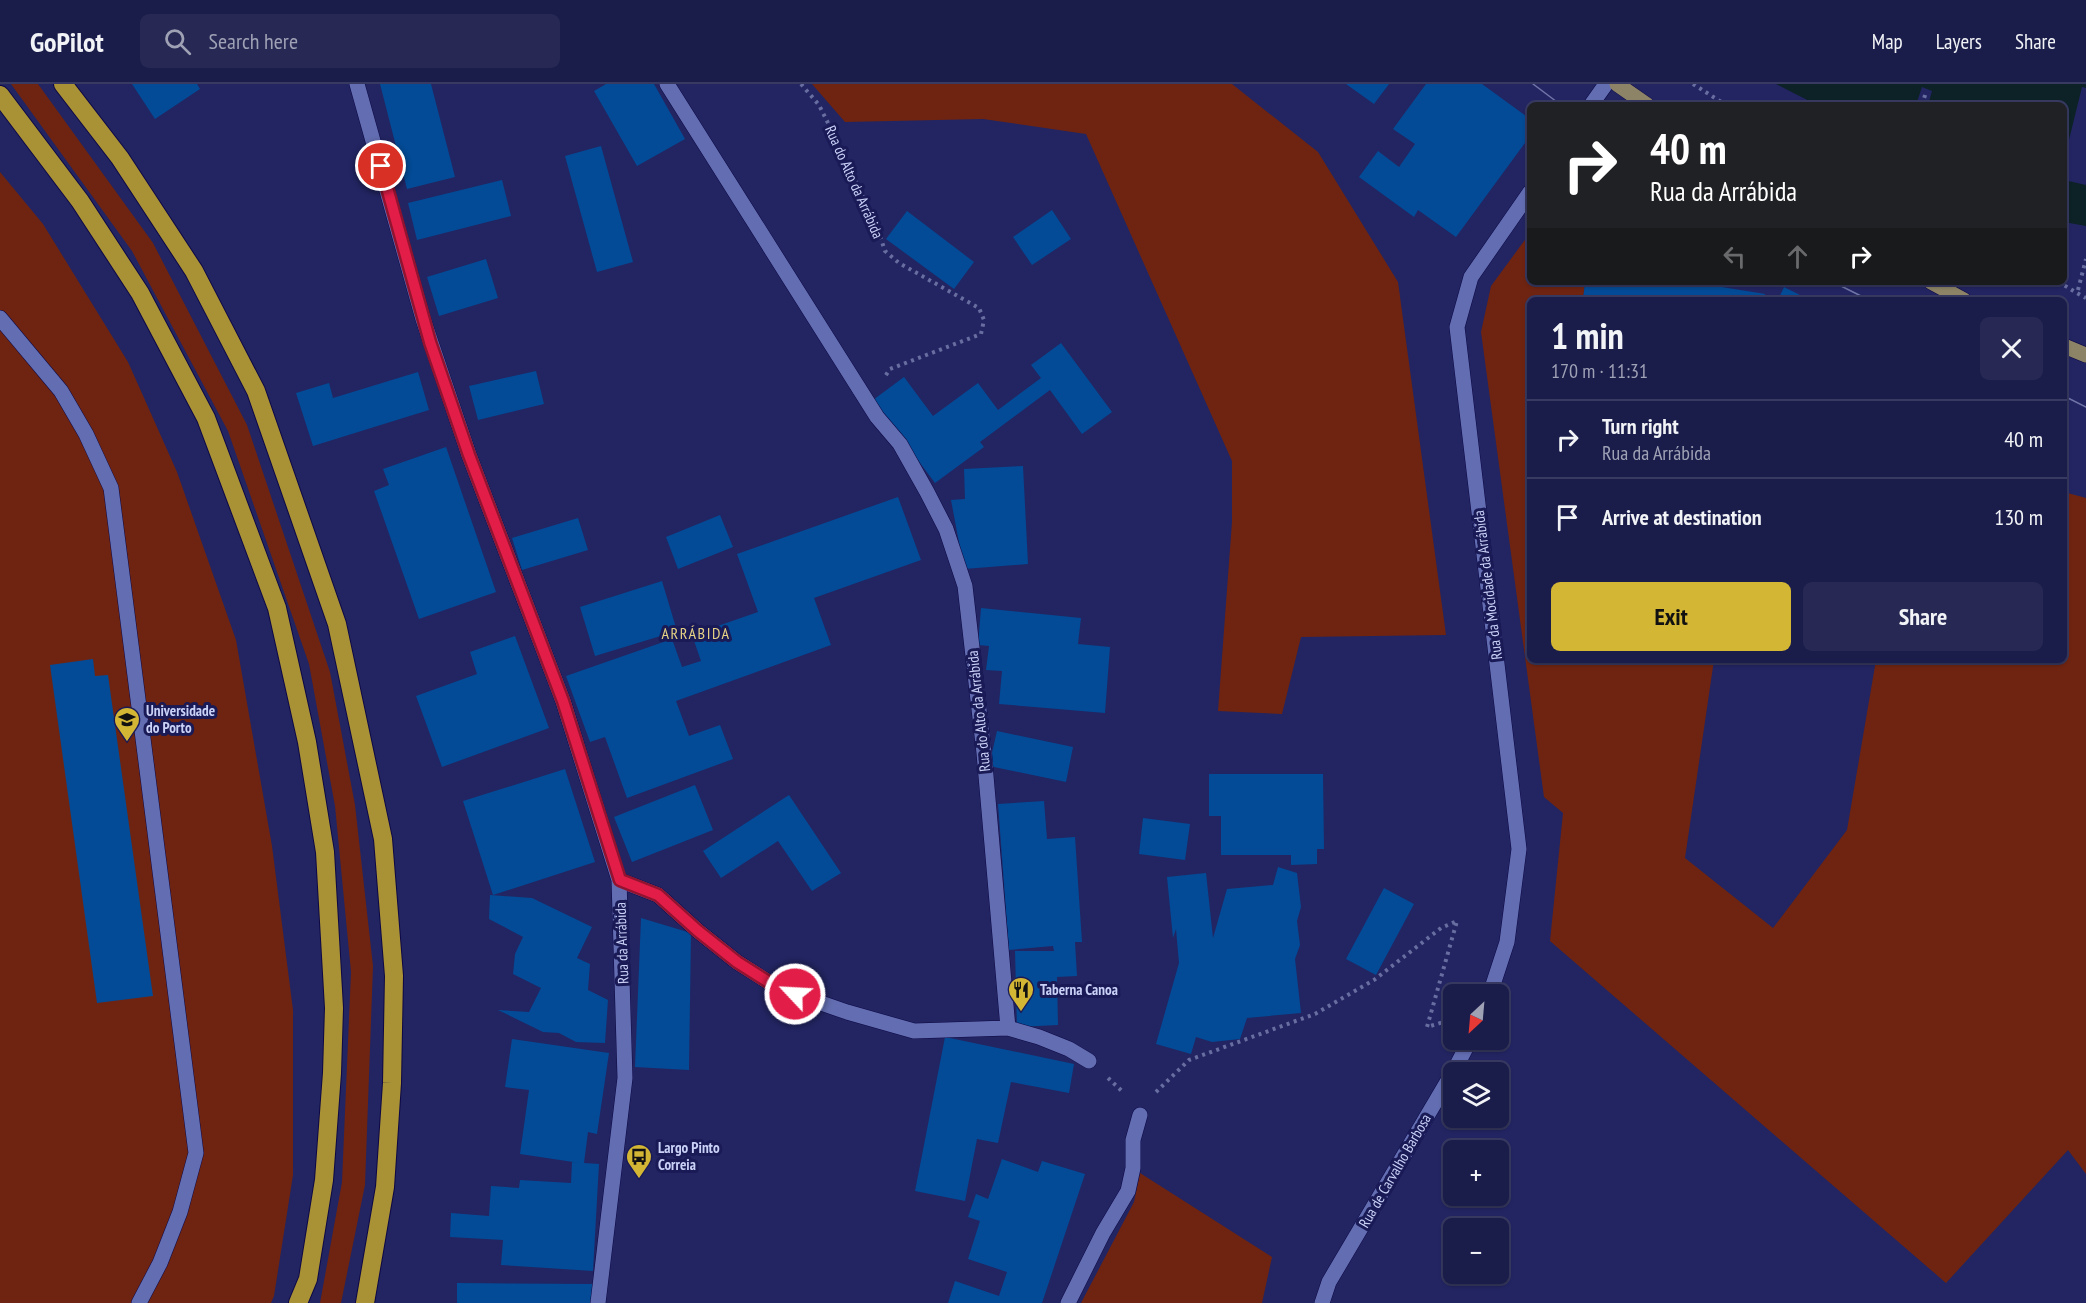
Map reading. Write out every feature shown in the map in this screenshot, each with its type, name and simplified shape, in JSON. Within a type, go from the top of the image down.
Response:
[{"type":"highway","points":[[63,84],[120,158],[194,271],[256,391],[337,624],[382,839],[394,976],[392,1083],[385,1187],[365,1303]]},
{"type":"highway","points":[[0,95],[80,201],[140,294],[206,418],[277,608],[307,742],[325,852],[334,1008],[324,1180],[308,1279],[298,1303]]},
{"type":"main road","points":[[1617,84],[1643,102]]},
{"type":"main road","points":[[1936,285],[1958,297]]},
{"type":"main road","points":[[2067,347],[2086,355]]},
{"type":"street","name":"Rua da Arrábida","points":[[357,84],[423,319],[469,455],[563,701],[620,880],[625,1078],[598,1303]]},
{"type":"street","name":"Rua do Alto da Arrábida","points":[[667,84],[878,417],[900,444],[945,529],[965,586],[984,753],[1008,1028]]},
{"type":"street","points":[[1593,102],[1606,84]]},
{"type":"street","name":"Rua da Mocidade da Arrábida","points":[[1493,984],[1507,942],[1519,849],[1457,327],[1471,277],[1527,196]]},
{"type":"street","points":[[0,318],[61,391],[86,434],[111,488],[196,1153],[180,1212],[160,1263],[139,1303]]},
{"type":"street","points":[[620,880],[658,895],[729,956],[778,988],[847,1012],[914,1031],[1008,1028],[1069,1049],[1089,1061]]},
{"type":"street","name":"Rua de Carvalho Barbosa","points":[[1322,1303],[1329,1282],[1465,1050]]},
{"type":"street","points":[[1068,1303],[1103,1233],[1128,1191],[1133,1168],[1132,1140],[1140,1115]]},
{"type":"path","name":"Rua do Alto da Arrábida","points":[[801,84],[819,105],[877,227],[885,251],[899,263],[979,308],[984,320],[981,334],[890,369],[872,399],[878,417]]},
{"type":"path","points":[[1693,84],[1721,102]]},
{"type":"path","points":[[1923,102],[1926,92]]},
{"type":"path","points":[[2078,290],[2086,259]]},
{"type":"path","points":[[2066,285],[2086,298]]},
{"type":"path","points":[[1089,1061],[1126,1096],[1140,1115],[1159,1087],[1189,1060],[1315,1014],[1374,981],[1441,928],[1457,921],[1427,1027],[1443,1022]]},
{"type":"shaded area","points":[[11,84],[38,84],[153,243],[247,425],[330,672],[355,805],[373,966],[365,1185],[341,1303],[320,1303],[342,1182],[351,972],[335,806],[309,664],[228,431],[132,251]]},
{"type":"shaded area","points":[[812,84],[1232,84],[1318,152],[1398,282],[1446,635],[1301,637],[1282,714],[1218,711],[1232,522],[1232,461],[1086,134],[983,119],[845,122]]},
{"type":"shaded area","points":[[1776,84],[2086,84],[2086,226],[2067,223],[2067,102],[1811,102]]},
{"type":"shaded area","name":"Universidade do Porto","points":[[0,172],[43,224],[128,362],[177,472],[236,640],[272,846],[293,1010],[293,1175],[271,1303],[0,1303]]},
{"type":"shaded area","points":[[1527,237],[1527,285],[1585,285],[1583,297],[1527,297],[1527,663],[1714,663],[1685,858],[1773,928],[1847,830],[1875,663],[2067,663],[2067,493],[2086,498],[2086,1174],[2068,1150],[1946,1283],[1550,941],[1563,813],[1544,797],[1481,332],[1491,286]]},
{"type":"shaded area","points":[[1140,1173],[1272,1257],[1262,1303],[1081,1303],[1134,1202]]},
{"type":"pier","points":[[1922,87],[1932,91],[1929,102],[1917,102]]},
{"type":"pier","points":[[2082,87],[2086,88],[2086,185],[2067,181],[2067,148]]},
{"type":"building","points":[[132,84],[197,84],[200,89],[155,119]]},
{"type":"building","points":[[380,84],[431,84],[455,177],[407,189]]},
{"type":"building","points":[[606,84],[654,84],[685,139],[637,166],[594,91]]},
{"type":"building","points":[[1346,84],[1389,84],[1374,104]]},
{"type":"building","points":[[1426,84],[1482,84],[1527,117],[1527,140],[1456,237],[1418,210],[1414,217],[1359,177],[1378,151],[1399,167],[1415,144],[1393,129]]},
{"type":"building","points":[[601,146],[633,262],[597,272],[565,156]]},
{"type":"building","points":[[502,180],[511,216],[417,240],[408,203]]},
{"type":"building","points":[[1052,210],[1071,239],[1032,265],[1013,237]]},
{"type":"building","points":[[907,211],[974,262],[954,289],[886,239]]},
{"type":"building","points":[[486,259],[498,298],[439,316],[427,277]]},
{"type":"building","points":[[1585,285],[1710,285],[1765,294],[1764,297],[1583,297]]},
{"type":"building","points":[[1784,287],[1804,297],[1779,297]]},
{"type":"building","points":[[1061,343],[1112,412],[1082,434],[1050,390],[980,442],[984,447],[935,483],[873,400],[904,377],[933,416],[978,383],[998,410],[1041,378],[1031,365]]},
{"type":"building","points":[[536,371],[544,404],[478,420],[469,386]]},
{"type":"building","points":[[418,372],[429,410],[313,446],[296,393],[329,383],[333,398]]},
{"type":"building","points":[[446,447],[496,592],[419,619],[374,491],[389,485],[383,469]]},
{"type":"building","points":[[1023,466],[1028,564],[964,569],[951,500],[965,499],[964,469]]},
{"type":"building","points":[[898,497],[921,560],[814,598],[831,645],[676,701],[689,736],[720,725],[733,759],[627,798],[605,737],[590,742],[566,676],[672,639],[682,667],[701,661],[692,635],[758,612],[737,554]]},
{"type":"building","points":[[720,515],[733,547],[678,569],[666,537]]},
{"type":"building","points":[[578,518],[588,550],[522,570],[512,538]]},
{"type":"building","points":[[662,581],[677,631],[595,656],[580,607]]},
{"type":"building","points":[[981,608],[1081,618],[1078,644],[1110,647],[1105,713],[999,704],[1002,671],[986,670],[989,646],[978,645]]},
{"type":"building","points":[[515,636],[549,728],[442,767],[416,696],[477,674],[470,652]]},
{"type":"building","points":[[93,659],[95,676],[108,675],[153,996],[97,1003],[50,665]]},
{"type":"building","points":[[997,731],[1073,747],[1066,782],[989,766]]},
{"type":"building","points":[[565,769],[595,862],[493,895],[463,801]]},
{"type":"building","points":[[1209,774],[1323,774],[1324,849],[1317,849],[1317,864],[1291,865],[1291,855],[1221,855],[1221,816],[1209,816]]},
{"type":"building","points":[[695,785],[713,830],[632,862],[614,817]]},
{"type":"building","points":[[789,795],[841,873],[812,891],[778,841],[721,878],[703,851]]},
{"type":"building","points":[[1044,801],[1047,839],[1075,837],[1082,942],[1075,942],[1077,976],[1057,977],[1058,1025],[1017,1027],[1015,951],[1054,951],[1053,946],[1009,950],[998,804]]},
{"type":"building","points":[[1143,818],[1190,824],[1185,860],[1139,854]]},
{"type":"building","points":[[1278,867],[1297,873],[1301,907],[1297,921],[1300,945],[1295,959],[1301,1013],[1247,1018],[1240,1039],[1212,1042],[1196,1037],[1191,1054],[1156,1044],[1179,963],[1176,929],[1173,938],[1167,877],[1206,873],[1213,938],[1227,889],[1273,885]]},
{"type":"building","points":[[1384,888],[1414,904],[1376,975],[1346,959]]},
{"type":"building","points":[[490,895],[532,898],[592,927],[577,958],[590,964],[588,990],[608,1000],[605,1043],[576,1042],[559,1033],[543,1032],[498,1010],[529,1012],[541,988],[513,974],[515,954],[523,937],[489,919]]},
{"type":"building","points":[[641,918],[691,933],[689,1070],[635,1067]]},
{"type":"building","points":[[945,1037],[1074,1064],[1069,1093],[1011,1082],[998,1143],[977,1139],[965,1201],[915,1191]]},
{"type":"building","points":[[512,1039],[609,1053],[597,1134],[588,1132],[584,1163],[599,1164],[593,1271],[501,1265],[503,1240],[450,1237],[451,1213],[489,1216],[491,1186],[519,1188],[520,1180],[571,1183],[572,1162],[580,1163],[520,1154],[529,1090],[505,1087]]},
{"type":"building","points":[[1002,1159],[1038,1172],[1042,1161],[1085,1174],[1042,1303],[948,1303],[955,1281],[999,1296],[1007,1272],[968,1259],[980,1221],[968,1217],[976,1194],[988,1199]]},
{"type":"building","points":[[457,1283],[592,1284],[592,1303],[457,1303]]},
{"type":"tram line","points":[[1533,84],[1557,102]]},
{"type":"tram line","points":[[1839,285],[1863,297]]},
{"type":"tram line","points":[[2067,398],[2086,407]]},
{"type":"place","name":"Universidade do Porto","points":[[127,743]]},
{"type":"place","name":"Taberna Canoa","points":[[1021,1013]]},
{"type":"place","name":"Largo Pinto Correia","points":[[639,1180]]},
{"type":"district","name":"ARRÁBIDA","points":[[696,633]]},
{"type":"route","points":[[381,166],[430,342],[469,455],[563,701],[620,880],[658,895],[737,962],[778,988],[795,994]]}]
